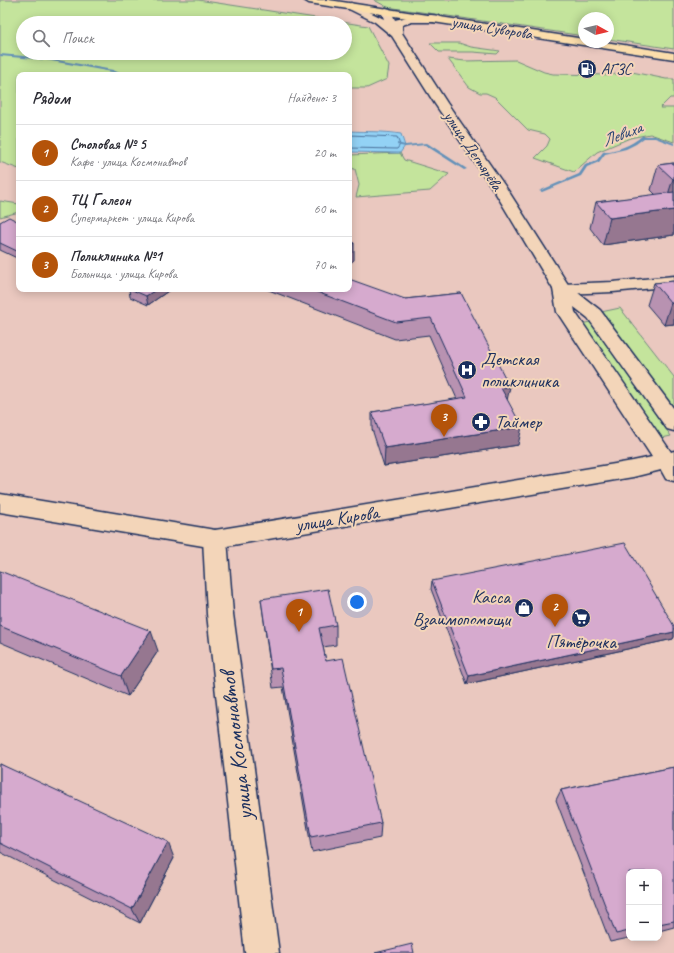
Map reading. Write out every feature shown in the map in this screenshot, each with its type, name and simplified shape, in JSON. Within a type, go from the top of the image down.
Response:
[{"type":"main road","name":"улица Суворова","points":[[309,0],[674,56]]},
{"type":"main road","points":[[351,6],[379,20],[396,33]]},
{"type":"main road","name":"улица Дегтярёва","points":[[386,11],[396,33],[441,104],[502,192],[562,289],[594,314],[674,424]]},
{"type":"main road","points":[[396,33],[397,23],[404,20],[438,19]]},
{"type":"main road","points":[[562,289],[613,287],[674,281]]},
{"type":"main road","name":"улица Дегтярёва","points":[[562,289],[566,312],[671,465]]},
{"type":"main road","name":"улица Кирова","points":[[0,503],[215,539],[632,470],[671,465]]},
{"type":"main road","name":"улица Космонавтов","points":[[215,539],[220,614],[262,953]]},
{"type":"green space","points":[[0,0],[198,0],[303,16],[16,16],[16,60],[352,60],[352,24],[368,26],[389,66],[387,79],[367,88],[352,88],[352,72],[16,72],[16,168],[0,162]]},
{"type":"green space","points":[[374,0],[674,0],[674,49],[614,40],[614,12],[578,12],[578,35],[387,7]]},
{"type":"green space","points":[[430,43],[459,43],[471,47],[500,51],[497,54],[439,52]]},
{"type":"green space","points":[[448,59],[465,61],[516,60],[544,72],[553,74],[609,75],[632,72],[666,79],[674,79],[674,98],[670,98],[660,108],[674,108],[674,142],[650,134],[630,138],[597,152],[574,172],[535,158],[547,146],[550,139],[545,134],[528,130],[495,97],[486,93],[480,93],[469,87]]},
{"type":"green space","points":[[400,153],[404,160],[449,174],[430,191],[356,197],[359,185],[355,169],[352,168],[352,155]]},
{"type":"green space","points":[[0,201],[16,204],[16,213],[0,217]]},
{"type":"green space","points":[[620,308],[674,377],[674,409],[601,312]]},
{"type":"green space","points":[[590,322],[671,436],[662,438],[581,324]]},
{"type":"water","points":[[352,131],[401,134],[405,146],[400,153],[352,152]]},
{"type":"building","points":[[674,163],[674,179],[658,165]]},
{"type":"building","points":[[674,192],[674,210],[610,218],[596,202]]},
{"type":"building","points":[[9,217],[16,220],[16,251],[0,243],[0,222]]},
{"type":"building","points":[[352,280],[405,299],[461,293],[510,387],[501,388],[522,427],[385,448],[372,412],[467,397],[431,318],[396,322],[317,292],[352,292]]},
{"type":"building","points":[[674,281],[674,303],[671,303],[654,283]]},
{"type":"building","points":[[137,292],[152,292],[146,296]]},
{"type":"building","points":[[625,543],[674,626],[674,632],[469,676],[432,581]]},
{"type":"building","points":[[0,571],[151,631],[121,676],[0,626]]},
{"type":"building","points":[[328,589],[336,625],[319,628],[326,661],[343,658],[381,823],[311,837],[281,668],[271,669],[261,599]]},
{"type":"building","points":[[0,764],[168,842],[132,909],[0,843]]},
{"type":"building","points":[[674,767],[674,921],[662,923],[662,869],[626,869],[626,932],[616,934],[561,790]]},
{"type":"building","points":[[412,944],[414,953],[375,953]]},
{"type":"waterway","name":"Левиха","points":[[0,55],[16,56]]},
{"type":"waterway","name":"Левиха","points":[[52,60],[115,72]]},
{"type":"waterway","name":"Левиха","points":[[541,191],[580,175],[586,166],[598,161],[604,153],[635,144],[643,137],[655,137],[674,144]]},
{"type":"waterway","name":"Левиха","points":[[398,144],[405,146],[426,144],[465,169]]},
{"type":"place","name":"АГЗС","points":[[587,69]]},
{"type":"place","name":"Детская поликлиника","points":[[467,370]]},
{"type":"place","name":"Таймер","points":[[481,422]]},
{"type":"place","name":"Поликлиника №1","points":[[444,437]]},
{"type":"place","name":"Касса Взаимопомощи","points":[[524,608]]},
{"type":"place","name":"Пятёрочка","points":[[581,618]]},
{"type":"place","name":"ТЦ Галеон","points":[[555,627]]},
{"type":"place","name":"Столовая № 5","points":[[299,632]]}]
